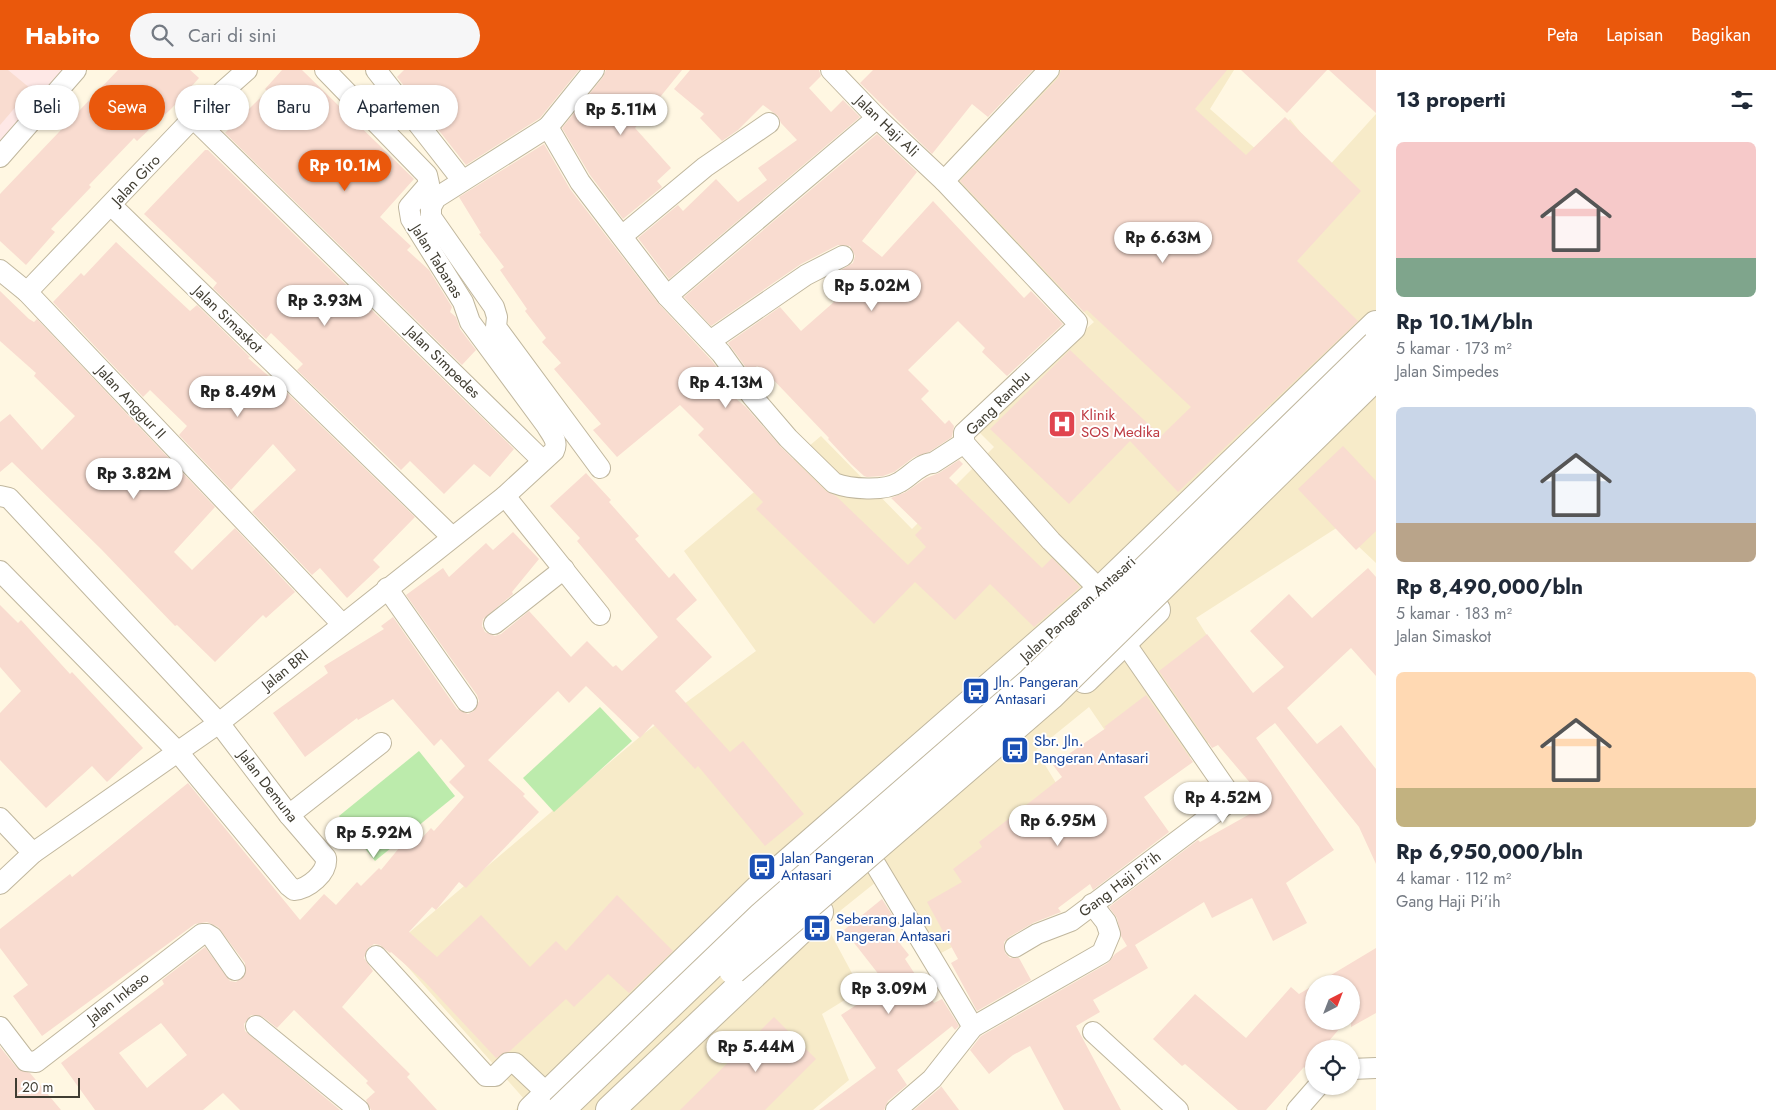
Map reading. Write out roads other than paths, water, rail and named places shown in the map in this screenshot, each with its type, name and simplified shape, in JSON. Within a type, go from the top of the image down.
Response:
[{"type":"main road","name":"Jalan Pangeran Antasari","points":[[547,1105],[764,884],[1101,590],[1376,325]]},
{"type":"main road","points":[[547,1105],[1031,682],[1376,345]]},
{"type":"main road","points":[[585,1110],[752,952],[1050,696],[1376,376]]},
{"type":"main road","points":[[610,1110],[828,903],[1063,700],[1376,393]]},
{"type":"street","points":[[0,157],[76,70]]},
{"type":"street","name":"Jalan Giro","points":[[230,85],[247,70]]},
{"type":"street","name":"Jalan Tabanas","points":[[325,70],[427,175],[429,184],[410,207],[411,218],[463,302],[470,322],[556,442]]},
{"type":"street","points":[[376,70],[462,180]]},
{"type":"street","points":[[594,70],[548,127],[436,198],[431,207],[431,217],[494,307],[497,317],[496,327],[600,468]]},
{"type":"street","name":"Jalan Haji Ali","points":[[831,70],[877,118],[944,181]]},
{"type":"street","points":[[944,181],[1049,70]]},
{"type":"street","points":[[667,296],[877,118]]},
{"type":"street","points":[[622,236],[705,167],[769,123]]},
{"type":"street","points":[[548,127],[580,182],[667,296],[710,341],[752,396],[788,438],[834,483],[842,486],[879,488],[898,484],[927,463],[933,463],[964,443]]},
{"type":"street","name":"Jalan Giro","points":[[27,292],[112,206],[182,130]]},
{"type":"street","name":"Jalan Simpedes","points":[[205,130],[542,460]]},
{"type":"street","name":"Gang Rambu","points":[[944,181],[1077,322],[1075,329],[964,433],[964,443],[1051,541],[1101,590],[1130,636]]},
{"type":"street","name":"Jalan Simaskot","points":[[112,206],[452,537]]},
{"type":"street","points":[[710,341],[806,275],[843,256]]},
{"type":"street","name":"Jalan Anggur II","points":[[0,270],[27,292],[342,624]]},
{"type":"street","name":"Jalan BRI","points":[[0,884],[33,854],[219,723],[505,496],[554,451],[556,442]]},
{"type":"street","name":"Jalan Demuna","points":[[0,496],[9,498],[219,723],[290,815],[326,858],[326,868],[319,877],[299,890],[294,890],[289,886],[177,752],[0,571]]},
{"type":"street","points":[[505,496],[600,615]]},
{"type":"street","points":[[494,624],[564,569]]},
{"type":"street","points":[[387,588],[467,702]]},
{"type":"street","name":"Gang Haji Pi'ih","points":[[1016,947],[1037,934],[1071,921],[1233,799],[1130,636]]},
{"type":"street","points":[[290,815],[381,743]]},
{"type":"street","points":[[0,818],[33,854]]},
{"type":"street","points":[[874,862],[973,1027]]},
{"type":"street","points":[[896,1110],[932,1079],[973,1027],[1102,953],[1110,934],[1106,922],[1092,904]]},
{"type":"street","name":"Jalan Inkaso","points":[[0,1027],[26,1061],[36,1062],[202,934],[212,937],[234,970]]},
{"type":"street","points":[[376,956],[486,1076],[495,1076],[508,1063],[515,1063],[547,1105]]},
{"type":"street","points":[[256,1026],[359,1110]]},
{"type":"street","points":[[1093,1032],[1178,1110]]},
{"type":"street","points":[[1360,1069],[1376,1068]]},
{"type":"street","points":[[1297,1110],[1310,1095]]},
{"type":"place","name":"Klinik SOS Medika","points":[[1062,424]]},
{"type":"place","name":"Jln. Pangeran Antasari","points":[[976,691]]},
{"type":"place","name":"Sbr. Jln. Pangeran Antasari","points":[[1015,750]]},
{"type":"place","name":"Jalan Pangeran Antasari","points":[[762,867]]},
{"type":"place","name":"Seberang Jalan Pangeran Antasari","points":[[817,928]]}]
